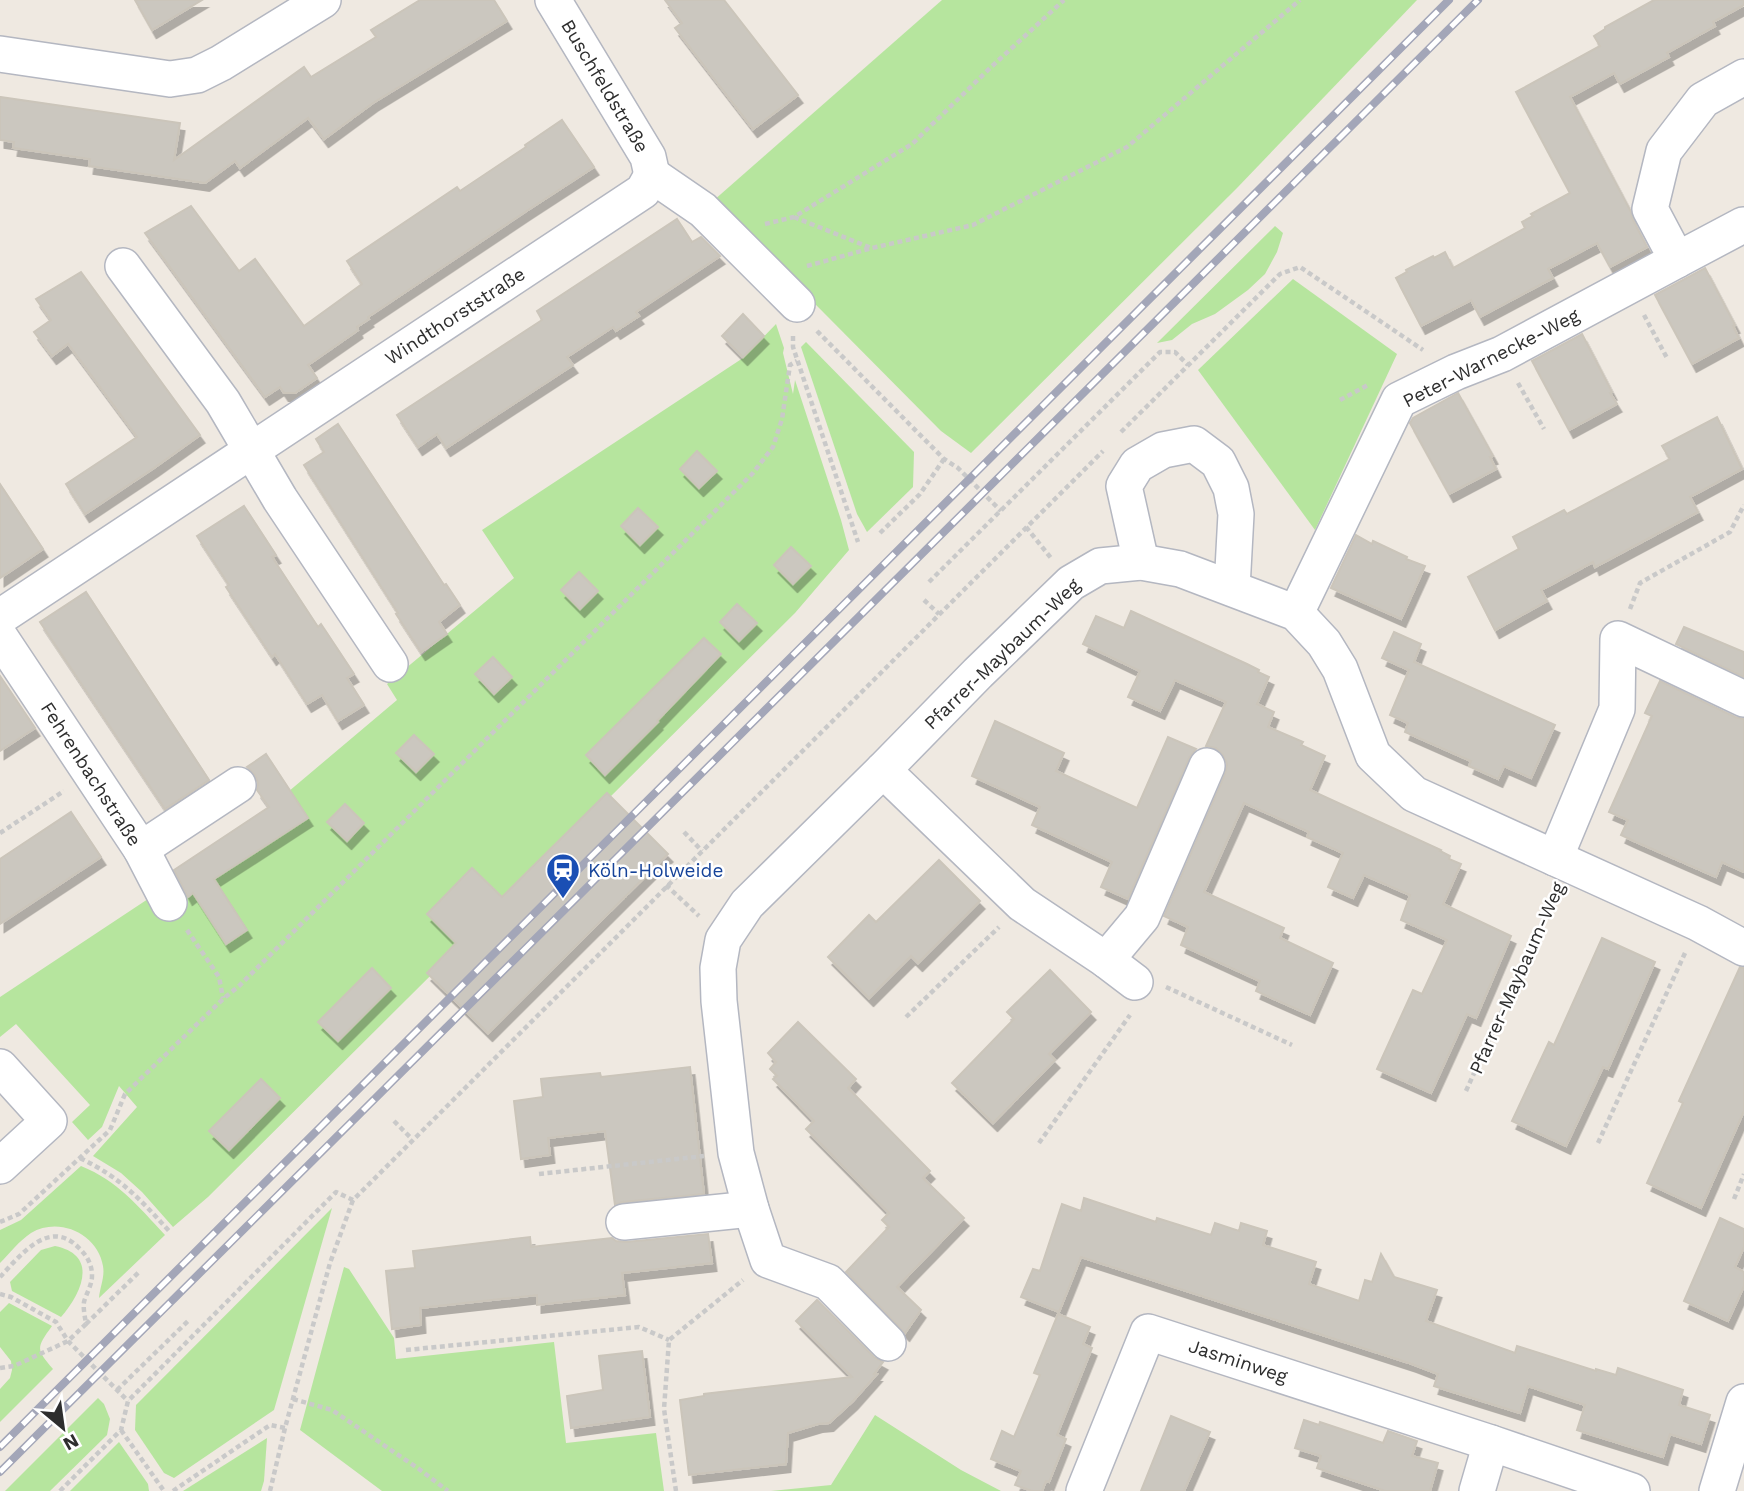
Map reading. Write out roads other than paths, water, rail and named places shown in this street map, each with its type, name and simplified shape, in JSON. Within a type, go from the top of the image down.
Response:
[{"type":"street","points":[[0,54],[170,79],[197,75],[324,0]]},
{"type":"street","name":"Buschfeldstraße","points":[[553,0],[648,157],[652,175]]},
{"type":"street","points":[[1677,260],[1650,209],[1664,150],[1703,100],[1744,77]]},
{"type":"street","points":[[652,175],[703,209],[800,311]]},
{"type":"street","name":"Windthorststraße","points":[[2,639],[251,450],[643,191],[652,175]]},
{"type":"street","name":"Peter-Warnecke-Weg","points":[[1296,613],[1399,400],[1455,372],[1502,354],[1744,226]]},
{"type":"street","points":[[122,265],[223,402],[279,499],[390,664]]},
{"type":"street","points":[[1141,562],[1124,486],[1137,465],[1163,450],[1194,444],[1218,462],[1231,488],[1236,514],[1232,588]]},
{"type":"street","name":"Pfarrer-Maybaum-Weg","points":[[888,1343],[828,1282],[768,1260],[736,1153],[719,1001],[718,968],[723,940],[747,904],[884,770],[978,673],[1071,583],[1100,566],[1141,562],[1180,569],[1296,613],[1324,643],[1340,669],[1373,755],[1415,794],[1698,923],[1744,948]]},
{"type":"street","name":"Fehrenbachstraße","points":[[2,639],[141,849],[169,903]]},
{"type":"street","name":"Pfarrer-Maybaum-Weg","points":[[1561,861],[1617,709],[1618,639],[1744,699]]},
{"type":"street","points":[[1106,960],[1142,917],[1207,766]]},
{"type":"street","points":[[884,770],[1022,904],[1136,982]]},
{"type":"street","points":[[141,849],[238,785]]},
{"type":"street","points":[[0,1067],[49,1121],[0,1166]]},
{"type":"street","points":[[624,1222],[751,1209]]},
{"type":"street","name":"Jasminweg","points":[[1084,1491],[1148,1332],[1632,1491]]},
{"type":"street","points":[[1717,1491],[1744,1402]]},
{"type":"street","points":[[1477,1491],[1490,1443]]},
{"type":"railway","points":[[0,1447],[1449,0]]},
{"type":"railway","points":[[0,1472],[1478,0]]},
{"type":"place","name":"Köln-Holweide","points":[[563,900]]}]
